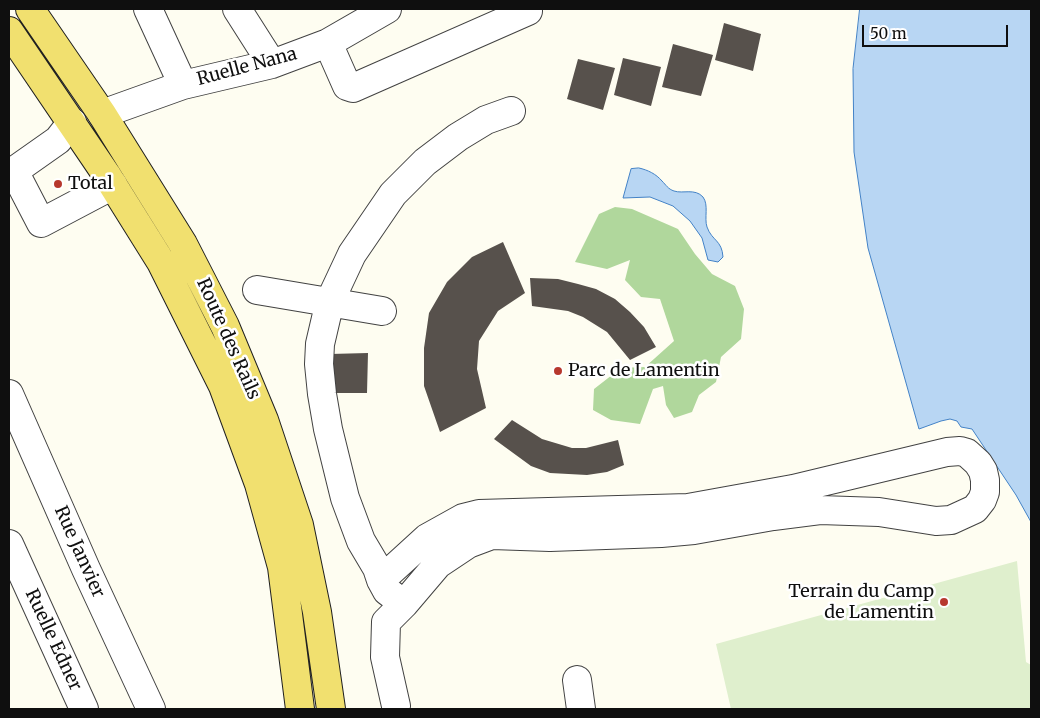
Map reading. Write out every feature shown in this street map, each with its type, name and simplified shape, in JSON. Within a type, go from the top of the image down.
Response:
[{"type":"main road","name":"Route des Rails","points":[[30,9],[102,114],[183,244],[225,326],[264,420],[299,525],[318,612],[331,709]]},
{"type":"main road","name":"Route des Rails","points":[[9,31],[113,185],[165,271],[223,386],[259,484],[282,567],[300,709]]},
{"type":"street","points":[[148,9],[183,85]]},
{"type":"street","points":[[237,9],[272,64]]},
{"type":"street","name":"Ruelle Nana","points":[[102,114],[183,85],[272,64],[328,43],[387,9]]},
{"type":"street","points":[[328,43],[347,86],[353,88],[528,11]]},
{"type":"street","points":[[404,604],[388,591],[381,580],[377,568],[361,541],[345,498],[328,429],[319,364],[320,344],[330,301],[352,254],[392,194],[425,162],[458,137],[486,120],[511,111]]},
{"type":"street","points":[[72,122],[58,140],[14,171],[41,223],[113,185]]},
{"type":"street","points":[[257,290],[382,311]]},
{"type":"street","name":"Rue Janvier","points":[[9,394],[86,569],[151,709]]},
{"type":"street","points":[[381,580],[427,538],[463,518],[479,514],[688,508],[793,490],[947,452],[960,451],[967,453],[978,463],[983,471],[985,492],[982,500],[975,509],[951,520],[936,521],[879,512],[820,510],[694,530],[550,536],[492,536],[468,544],[438,564],[386,622],[385,657],[396,706]]},
{"type":"street","name":"Ruelle Edner","points":[[9,544],[84,709]]},
{"type":"street","points":[[577,680],[581,709]]},
{"type":"green space","points":[[615,207],[632,209],[678,229],[695,254],[712,274],[735,286],[744,309],[741,339],[721,357],[716,382],[699,395],[692,412],[674,418],[666,405],[663,386],[653,389],[640,424],[611,420],[593,410],[594,389],[621,368],[645,367],[674,341],[660,299],[641,297],[625,280],[630,260],[607,269],[575,262],[599,214]]},
{"type":"green space","name":"Terrain du Camp de Lamentin","points":[[1017,561],[1026,662],[1031,665],[1031,709],[731,709],[716,644]]},
{"type":"water","points":[[860,9],[1031,9],[1031,522],[1016,495],[972,429],[961,427],[957,421],[950,419],[919,429],[868,248],[854,152],[853,69]]},
{"type":"water","points":[[639,168],[654,174],[672,190],[693,192],[703,197],[706,204],[707,227],[722,251],[723,257],[718,262],[708,260],[702,238],[690,221],[673,206],[650,197],[623,198],[631,169]]},
{"type":"building","points":[[724,23],[761,34],[753,71],[715,60]]},
{"type":"building","points":[[673,44],[713,55],[701,96],[662,87]]},
{"type":"building","points":[[623,58],[661,67],[651,106],[614,95]]},
{"type":"building","points":[[578,59],[615,68],[603,110],[567,99]]},
{"type":"building","points":[[503,242],[525,293],[498,311],[479,341],[477,369],[486,408],[440,432],[424,386],[424,348],[429,313],[447,282],[472,257]]},
{"type":"building","points":[[530,278],[558,279],[596,289],[615,299],[644,327],[656,347],[630,360],[607,332],[583,317],[568,311],[532,306]]},
{"type":"building","points":[[368,353],[367,393],[329,393],[330,354]]},
{"type":"building","points":[[512,420],[542,439],[572,448],[586,448],[618,440],[624,465],[607,472],[587,475],[550,473],[531,466],[494,439]]},
{"type":"place","name":"Total","points":[[58,184]]},
{"type":"place","name":"Parc de Lamentin","points":[[558,371]]},
{"type":"place","name":"Terrain du Camp de Lamentin","points":[[944,602]]}]
